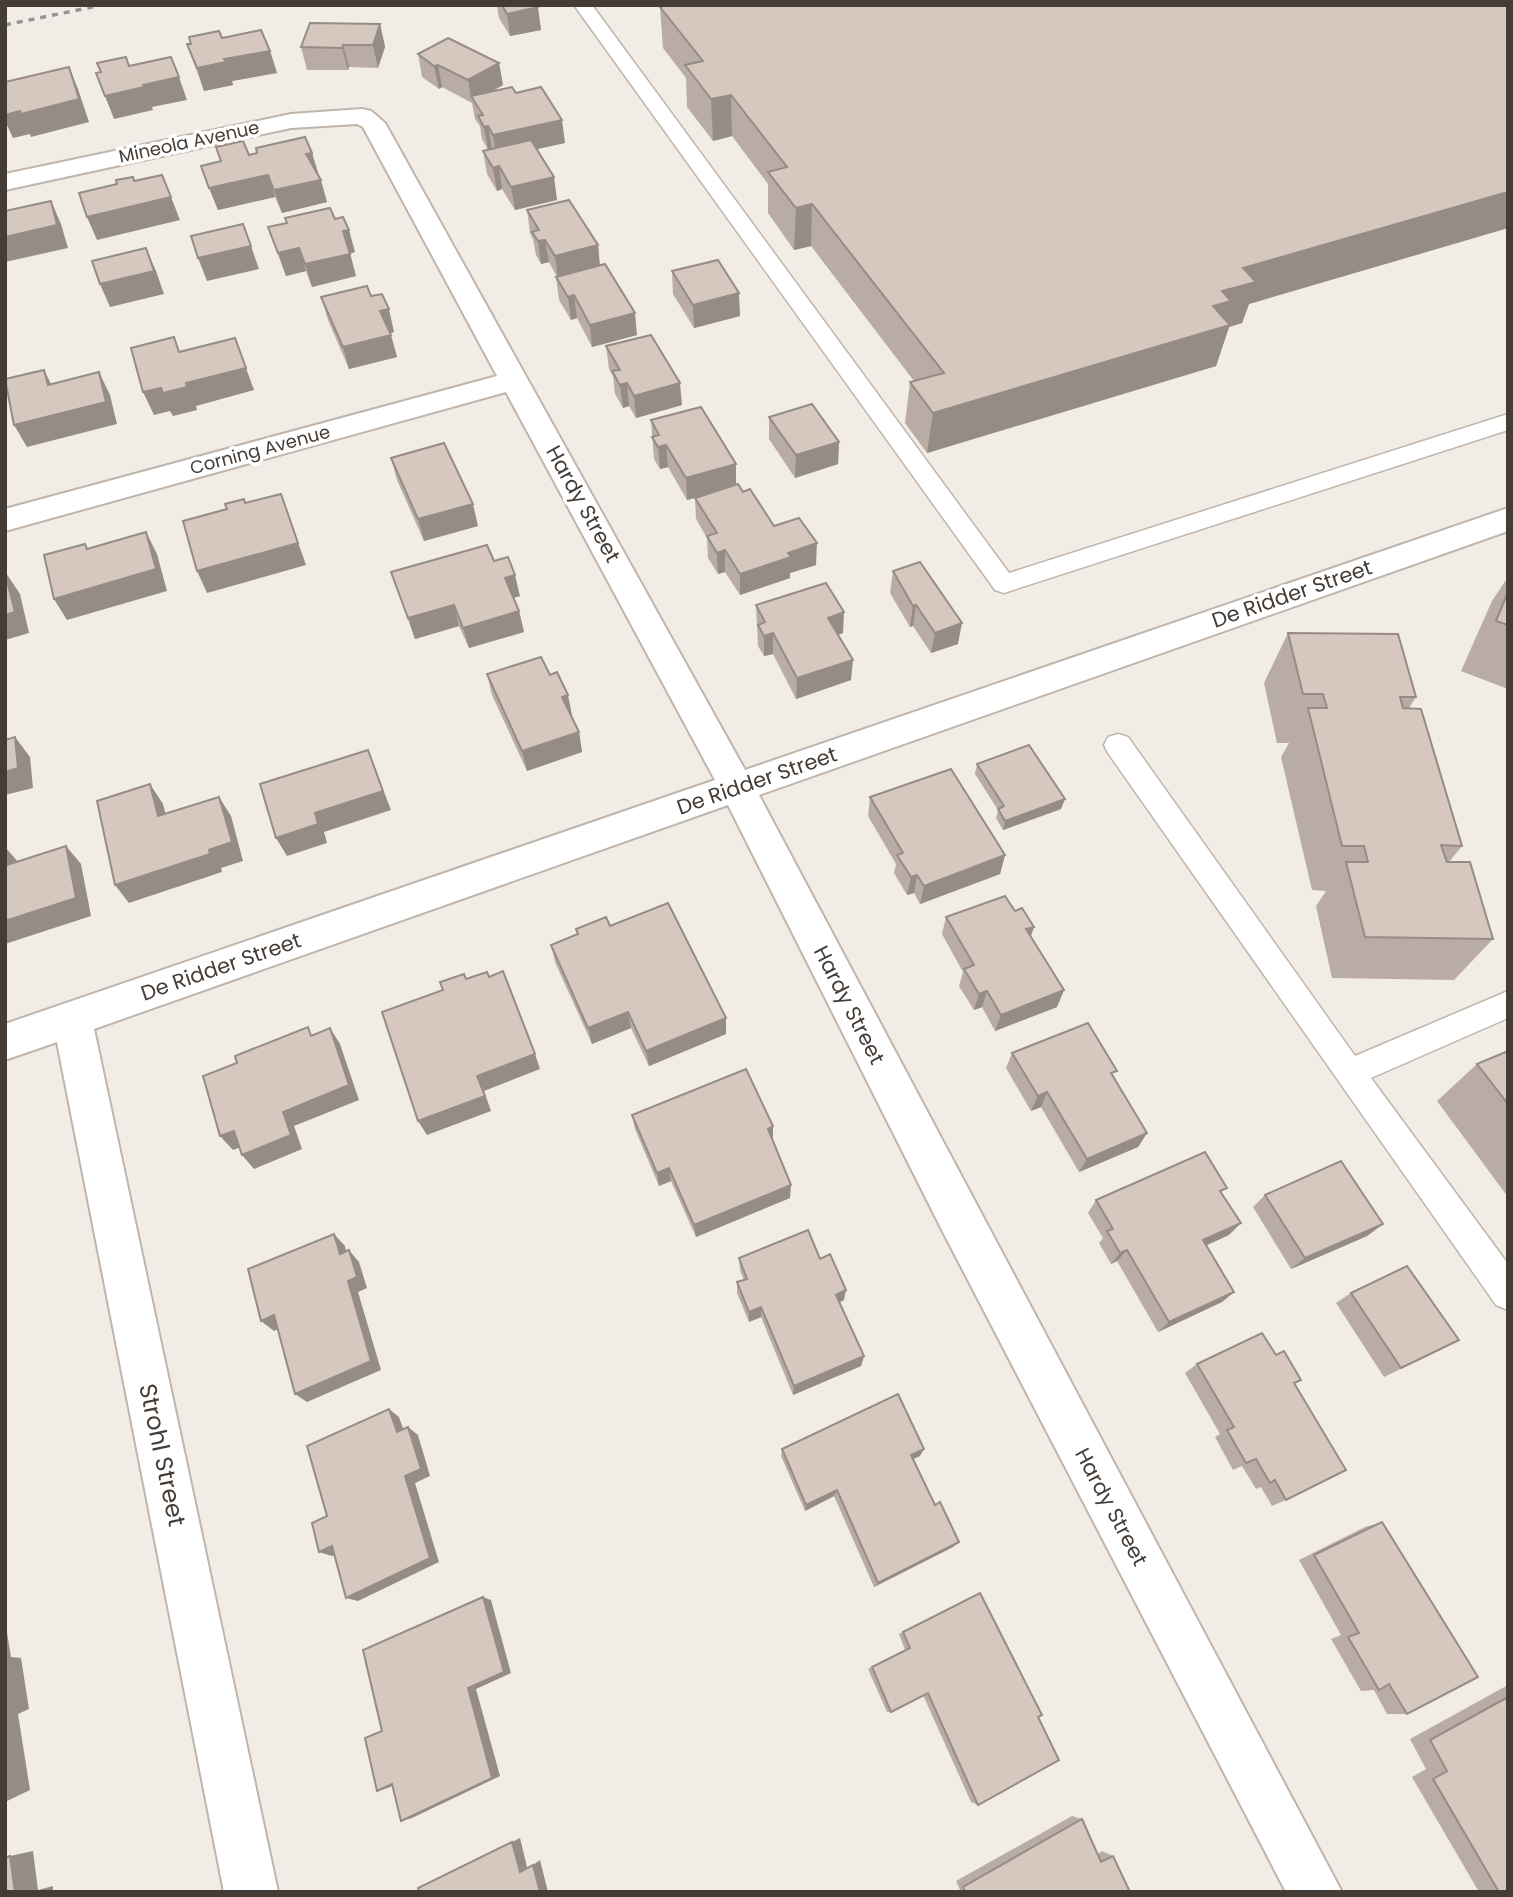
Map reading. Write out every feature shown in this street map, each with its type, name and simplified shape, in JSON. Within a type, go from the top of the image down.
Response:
[{"type":"street","name":"Mineola Avenue","points":[[5,182],[291,121],[362,116],[373,123]]},
{"type":"street","name":"Hardy Street","points":[[373,123],[737,788],[958,1217],[1315,1892]]},
{"type":"street","name":"Corning Avenue","points":[[5,520],[515,380]]},
{"type":"street","name":"De Ridder Street","points":[[5,1042],[1508,519]]},
{"type":"street","name":"Strohl Street","points":[[72,1019],[251,1892]]},
{"type":"lane","points":[[583,5],[1004,584],[1508,422]]},
{"type":"lane","points":[[1118,745],[1508,1293]]},
{"type":"lane","points":[[1349,1073],[1508,1004]]},
{"type":"building","points":[[502,5],[537,5],[538,7],[507,14]]},
{"type":"building","points":[[1508,5],[1508,192],[1243,268],[1256,282],[1222,291],[1231,301],[1213,306],[1230,325],[933,413],[910,382],[944,373],[812,204],[796,208],[768,172],[787,167],[731,95],[711,99],[685,65],[703,61],[660,7]]},
{"type":"building","points":[[310,23],[380,24],[373,45],[343,45],[342,48],[301,47]]},
{"type":"building","points":[[261,30],[270,51],[224,59],[226,62],[197,68],[187,44],[191,44],[189,37],[219,31],[222,38]]},
{"type":"building","points":[[448,38],[499,63],[468,80],[438,65],[434,66],[418,54]]},
{"type":"building","points":[[126,57],[129,66],[171,57],[179,77],[105,96],[96,73],[101,72],[97,63]]},
{"type":"building","points":[[69,67],[79,99],[21,114],[20,111],[5,115],[5,82]]},
{"type":"building","points":[[512,87],[516,93],[541,87],[562,120],[493,135],[488,126],[484,127],[478,116],[483,115],[471,96]]},
{"type":"building","points":[[305,137],[312,153],[306,154],[321,180],[274,190],[268,175],[209,188],[201,166],[221,161],[216,147],[243,141],[249,155],[257,153],[256,148]]},
{"type":"building","points":[[531,140],[554,177],[511,187],[499,166],[493,168],[483,151]]},
{"type":"building","points":[[162,175],[171,197],[87,217],[79,193],[117,184],[116,180],[133,177],[134,181]]},
{"type":"building","points":[[569,200],[598,245],[555,256],[545,240],[538,241],[532,232],[539,230],[527,210]]},
{"type":"building","points":[[51,201],[57,225],[5,237],[5,211]]},
{"type":"building","points":[[330,208],[335,219],[343,217],[349,230],[343,231],[350,254],[305,264],[299,248],[278,253],[268,227],[287,223],[285,218]]},
{"type":"building","points":[[243,224],[251,246],[198,258],[191,236]]},
{"type":"building","points":[[146,248],[154,271],[100,284],[92,261]]},
{"type":"building","points":[[718,260],[739,293],[693,305],[672,271]]},
{"type":"building","points":[[605,264],[635,313],[590,325],[574,295],[568,297],[556,277]]},
{"type":"building","points":[[367,286],[371,296],[382,294],[389,309],[380,311],[391,335],[343,347],[321,297]]},
{"type":"building","points":[[651,335],[680,383],[634,396],[627,383],[620,385],[612,371],[620,370],[606,346]]},
{"type":"building","points":[[174,337],[179,352],[235,338],[246,368],[186,383],[187,387],[163,393],[161,388],[143,392],[131,348]]},
{"type":"building","points":[[44,370],[48,385],[99,372],[106,402],[14,425],[5,379]]},
{"type":"building","points":[[812,404],[839,442],[796,455],[769,417]]},
{"type":"building","points":[[701,407],[736,464],[686,478],[666,445],[658,447],[652,437],[659,435],[651,420]]},
{"type":"building","points":[[444,443],[473,504],[418,519],[391,458]]},
{"type":"building","points":[[738,484],[743,492],[750,489],[774,526],[799,518],[817,543],[788,553],[791,557],[740,574],[725,550],[717,553],[707,536],[717,533],[695,498]]},
{"type":"building","points":[[281,494],[298,543],[197,571],[183,521],[227,509],[225,504],[244,499],[245,503]]},
{"type":"building","points":[[146,532],[156,569],[54,599],[44,555],[85,544],[87,549]]},
{"type":"building","points":[[487,545],[494,561],[508,557],[515,575],[505,578],[519,611],[463,628],[454,605],[408,618],[391,572]]},
{"type":"building","points":[[920,562],[962,623],[935,633],[916,605],[913,606],[893,571]]},
{"type":"building","points":[[5,573],[15,612],[5,615]]},
{"type":"building","points":[[826,583],[844,612],[828,618],[853,660],[797,678],[773,633],[764,636],[758,625],[765,622],[756,605]]},
{"type":"building","points":[[1508,592],[1508,625],[1496,621]]},
{"type":"building","points":[[1288,633],[1398,634],[1416,697],[1400,697],[1403,708],[1421,709],[1462,846],[1441,845],[1447,862],[1470,862],[1493,939],[1365,937],[1346,862],[1368,862],[1364,846],[1342,846],[1308,708],[1327,708],[1323,694],[1303,694]]},
{"type":"building","points":[[541,657],[550,675],[557,672],[568,695],[562,697],[579,732],[522,751],[487,674]]},
{"type":"building","points":[[15,737],[18,768],[5,772],[5,740]]},
{"type":"building","points":[[1029,745],[1065,799],[1005,821],[998,809],[1004,806],[977,764]]},
{"type":"building","points":[[368,750],[383,791],[315,813],[318,824],[276,838],[260,784]]},
{"type":"building","points":[[951,769],[1005,855],[924,886],[917,875],[911,877],[897,855],[903,853],[870,797]]},
{"type":"building","points":[[150,784],[158,816],[219,797],[232,842],[209,850],[210,854],[115,885],[97,801]]},
{"type":"building","points":[[66,846],[76,898],[5,921],[5,854],[7,865]]},
{"type":"building","points":[[1005,896],[1015,911],[1022,908],[1034,927],[1026,929],[1064,990],[1001,1015],[987,991],[979,994],[964,969],[974,965],[946,917]]},
{"type":"building","points":[[668,903],[726,1018],[646,1051],[628,1012],[588,1028],[551,945],[578,934],[576,929],[606,917],[610,926]]},
{"type":"building","points":[[503,971],[535,1054],[477,1076],[485,1096],[418,1121],[382,1012],[443,990],[440,982],[464,974],[466,979],[487,972],[489,977]]},
{"type":"building","points":[[1088,1023],[1117,1071],[1111,1073],[1147,1133],[1087,1159],[1047,1092],[1038,1096],[1012,1053]]},
{"type":"building","points":[[308,1027],[311,1036],[330,1028],[349,1085],[283,1112],[291,1135],[242,1155],[234,1131],[220,1136],[203,1076],[237,1063],[235,1056]]},
{"type":"building","points":[[1508,1051],[1508,1104],[1477,1064]]},
{"type":"building","points":[[746,1069],[773,1126],[768,1129],[791,1185],[694,1225],[669,1168],[657,1173],[632,1115]]},
{"type":"building","points":[[1205,1152],[1227,1188],[1220,1191],[1241,1223],[1203,1240],[1234,1292],[1169,1322],[1127,1250],[1120,1253],[1107,1231],[1113,1229],[1096,1200]]},
{"type":"building","points":[[1341,1161],[1383,1224],[1305,1258],[1265,1195]]},
{"type":"building","points":[[808,1230],[820,1259],[830,1254],[846,1290],[836,1295],[864,1356],[794,1386],[761,1307],[749,1312],[737,1282],[747,1279],[739,1258]]},
{"type":"building","points":[[334,1234],[340,1254],[349,1250],[357,1277],[348,1281],[371,1361],[295,1394],[274,1315],[261,1321],[248,1269]]},
{"type":"building","points":[[1407,1266],[1459,1340],[1401,1368],[1351,1293]]},
{"type":"building","points":[[1262,1333],[1276,1355],[1284,1351],[1301,1380],[1294,1383],[1346,1470],[1286,1500],[1275,1480],[1270,1483],[1256,1459],[1246,1463],[1227,1430],[1234,1427],[1197,1364]]},
{"type":"building","points":[[898,1394],[924,1449],[911,1455],[935,1505],[940,1502],[959,1542],[878,1583],[837,1490],[806,1505],[782,1449]]},
{"type":"building","points":[[389,1409],[397,1432],[408,1427],[421,1469],[405,1476],[430,1558],[346,1598],[332,1546],[319,1552],[312,1523],[327,1516],[307,1446]]},
{"type":"building","points":[[1382,1522],[1478,1677],[1407,1714],[1389,1684],[1379,1690],[1348,1637],[1359,1633],[1314,1555]]},
{"type":"building","points":[[980,1593],[1042,1715],[1038,1717],[1059,1760],[978,1805],[928,1693],[891,1712],[872,1667],[910,1648],[903,1632]]},
{"type":"building","points":[[483,1597],[504,1672],[468,1688],[492,1778],[401,1821],[392,1784],[377,1791],[365,1738],[382,1731],[363,1650]]},
{"type":"building","points":[[1508,1697],[1508,1892],[1499,1892],[1433,1779],[1447,1771],[1430,1740]]},
{"type":"building","points":[[1082,1819],[1101,1862],[1113,1856],[1130,1892],[965,1892],[963,1887]]},
{"type":"building","points":[[512,1842],[520,1872],[533,1865],[540,1892],[419,1892],[418,1888]]},
{"type":"building","points":[[10,1856],[15,1892],[5,1892],[5,1858]]},
{"type":"railway","points":[[5,25],[102,5]]}]
